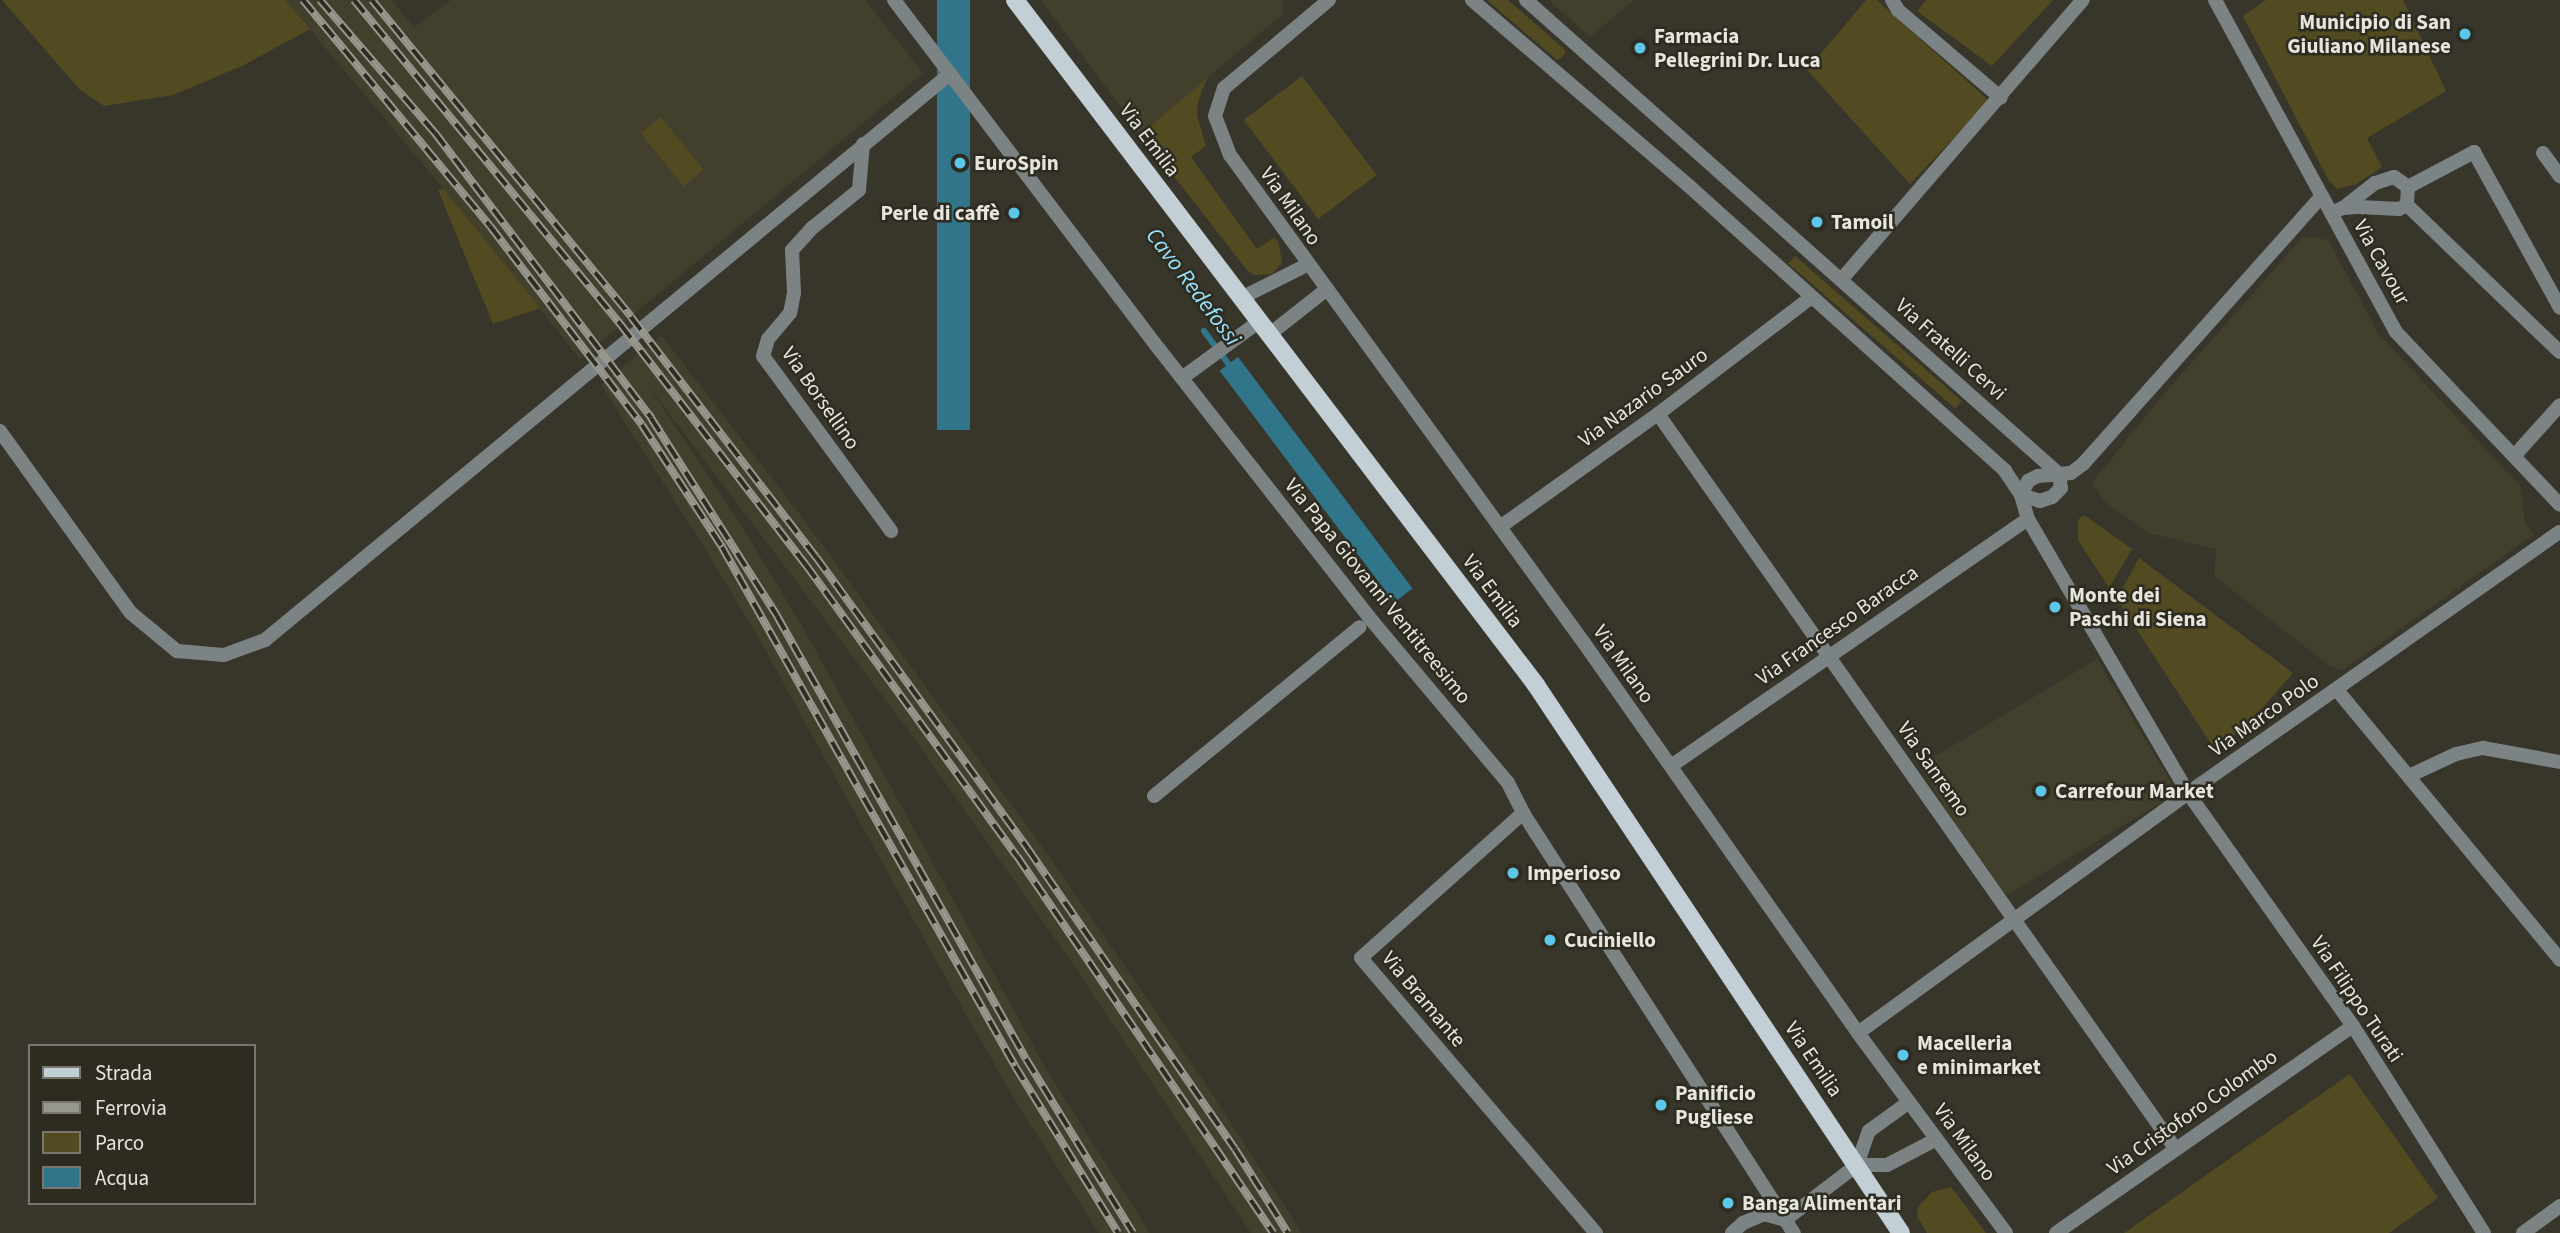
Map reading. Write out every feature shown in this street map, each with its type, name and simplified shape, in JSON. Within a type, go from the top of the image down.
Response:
[{"type":"main road","name":"Via Emilia","points":[[1015,0],[1536,685],[1901,1233]]},
{"type":"street","name":"Via Papa Giovanni Ventitreesimo","points":[[894,0],[1182,378],[1373,622],[1508,783],[1523,813],[1786,1226],[1794,1233]]},
{"type":"street","points":[[1472,0],[1689,186],[1810,298],[2005,471],[2021,495],[2040,501],[2052,497],[2061,488],[2059,474]]},
{"type":"street","name":"Via Fratelli Cervi","points":[[1526,0],[2059,474]]},
{"type":"street","points":[[1892,0],[1898,10],[2001,98]]},
{"type":"street","points":[[1842,280],[2083,0]]},
{"type":"street","name":"Via Cavour","points":[[2218,1],[2322,196],[2337,211],[2396,332],[2560,505]]},
{"type":"street","name":"Via Milano","points":[[1319,3],[1224,88],[1215,116],[1230,155],[1671,766],[1858,1033],[2006,1233]]},
{"type":"street","points":[[0,431],[131,613],[177,651],[224,655],[265,640],[950,74]]},
{"type":"street","name":"Via Borsellino","points":[[863,144],[859,190],[812,228],[792,250],[794,293],[790,313],[768,339],[763,356],[891,531]]},
{"type":"street","points":[[2408,187],[2474,152],[2560,308]]},
{"type":"street","points":[[2543,153],[2560,176]]},
{"type":"street","points":[[2337,211],[2375,183],[2394,177],[2408,187]]},
{"type":"street","points":[[2408,187],[2407,205],[2560,352]]},
{"type":"street","points":[[2021,495],[2028,481],[2038,476],[2071,473],[2082,464],[2322,196]]},
{"type":"street","points":[[2337,211],[2399,209],[2407,205]]},
{"type":"street","points":[[1241,298],[1307,265]]},
{"type":"street","points":[[1182,378],[1327,289]]},
{"type":"street","name":"Via Nazario Sauro","points":[[1500,527],[1658,414],[1810,298]]},
{"type":"street","points":[[2515,455],[2560,405]]},
{"type":"street","name":"Via Sanremo","points":[[1658,414],[2175,1149]]},
{"type":"street","name":"Via Filippo Turati","points":[[2021,495],[2028,519],[2188,793],[2353,1026],[2484,1233]]},
{"type":"street","name":"Via Francesco Baracca","points":[[1671,766],[2028,519]]},
{"type":"street","name":"Via Marco Polo","points":[[1858,1033],[2188,793],[2560,532]]},
{"type":"street","points":[[1154,796],[1360,628]]},
{"type":"street","points":[[2337,690],[2411,775],[2560,960]]},
{"type":"street","points":[[2411,775],[2456,754],[2483,748],[2504,749],[2560,762]]},
{"type":"street","name":"Via Bramante","points":[[1523,813],[1361,958],[1596,1233]]},
{"type":"street","name":"Via Cristoforo Colombo","points":[[2056,1233],[2353,1026]]},
{"type":"street","points":[[1731,1233],[1743,1223],[1764,1214],[1786,1226],[1857,1165],[1868,1131],[1909,1102]]},
{"type":"street","points":[[1857,1165],[1887,1165],[1937,1139]]},
{"type":"street","points":[[2523,1233],[2560,1206]]},
{"type":"shaded area","points":[[285,0],[391,0],[414,27],[451,0],[865,0],[923,73],[580,359],[443,188]]},
{"type":"shaded area","points":[[1041,0],[1281,0],[1284,13],[1141,134]]},
{"type":"shaded area","points":[[1549,0],[1634,0],[1590,37]]},
{"type":"shaded area","points":[[2304,236],[2328,240],[2378,333],[2520,486],[2525,523],[2534,534],[2343,670],[2331,667],[2214,576],[2216,549],[2148,533],[2105,502],[2092,483],[2157,402]]},
{"type":"shaded area","points":[[661,335],[802,517],[1051,859],[1205,1083],[1302,1233],[1251,1233],[1075,967],[906,727],[647,384],[743,528],[802,626],[1049,1074],[1150,1233],[1099,1233],[1018,1105],[964,1011],[763,646],[601,385]]},
{"type":"shaded area","points":[[2097,659],[2177,793],[2000,899],[1920,766]]},
{"type":"green space","points":[[2,0],[285,0],[310,29],[242,66],[173,95],[104,106],[80,90]]},
{"type":"green space","points":[[1487,0],[1508,0],[1565,50],[1565,55],[1557,60]]},
{"type":"green space","points":[[1866,0],[1877,0],[1989,101],[1910,184],[1807,70]]},
{"type":"green space","points":[[1926,0],[2053,0],[1992,66],[1917,11]]},
{"type":"green space","points":[[2266,0],[2403,0],[2446,91],[2367,138],[2382,167],[2356,184],[2337,189],[2328,179],[2243,16]]},
{"type":"green space","points":[[1302,76],[1377,175],[1318,219],[1244,120]]},
{"type":"green space","points":[[1208,77],[1198,101],[1197,115],[1206,146],[1191,157],[1257,249],[1274,237],[1279,244],[1282,263],[1272,274],[1254,275],[1247,270],[1141,134]]},
{"type":"green space","points":[[661,117],[704,170],[684,186],[641,133]]},
{"type":"green space","points":[[443,188],[540,308],[493,324],[438,190]]},
{"type":"green space","points":[[1795,256],[1962,401],[1955,409],[1788,264]]},
{"type":"green space","points":[[2084,515],[2132,549],[2109,588],[2078,540],[2078,520]]},
{"type":"green space","points":[[2139,558],[2293,673],[2250,722],[2215,750],[2117,599]]},
{"type":"green space","points":[[2350,1074],[2438,1198],[2389,1233],[2124,1233]]},
{"type":"green space","points":[[1951,1187],[1986,1233],[1927,1233],[1917,1216],[1918,1207],[1932,1192]]},
{"type":"water","points":[[937,0],[970,0],[970,430],[937,430]]},
{"type":"water","points":[[1238,357],[1413,589],[1394,602],[1220,371]]},
{"type":"waterway","name":"Cavo Redefossi","points":[[1204,331],[1233,370]]},
{"type":"railway","points":[[303,0],[490,226],[642,425],[722,547],[1015,1066],[1118,1233]]},
{"type":"railway","points":[[320,0],[435,133],[651,418],[777,616],[1026,1059],[1133,1233]]},
{"type":"railway","points":[[354,0],[621,325],[806,565],[1017,856],[1273,1233]]},
{"type":"railway","points":[[372,0],[631,317],[816,557],[1028,849],[1235,1149],[1288,1233]]},
{"type":"place","name":"Municipio di San Giuliano Milanese","points":[[2465,34]]},
{"type":"place","name":"Farmacia Pellegrini Dr. Luca","points":[[1640,48]]},
{"type":"place","name":"EuroSpin","points":[[960,163]]},
{"type":"place","name":"Perle di caffè","points":[[1014,213]]},
{"type":"place","name":"Tamoil","points":[[1817,222]]},
{"type":"place","name":"Monte dei Paschi di Siena","points":[[2055,607]]},
{"type":"place","name":"Carrefour Market","points":[[2041,791]]},
{"type":"place","name":"Imperioso","points":[[1513,873]]},
{"type":"place","name":"Cuciniello","points":[[1550,940]]},
{"type":"place","name":"Macelleria e minimarket","points":[[1903,1055]]},
{"type":"place","name":"Panificio Pugliese","points":[[1661,1105]]},
{"type":"place","name":"Banga Alimentari","points":[[1728,1203]]}]
